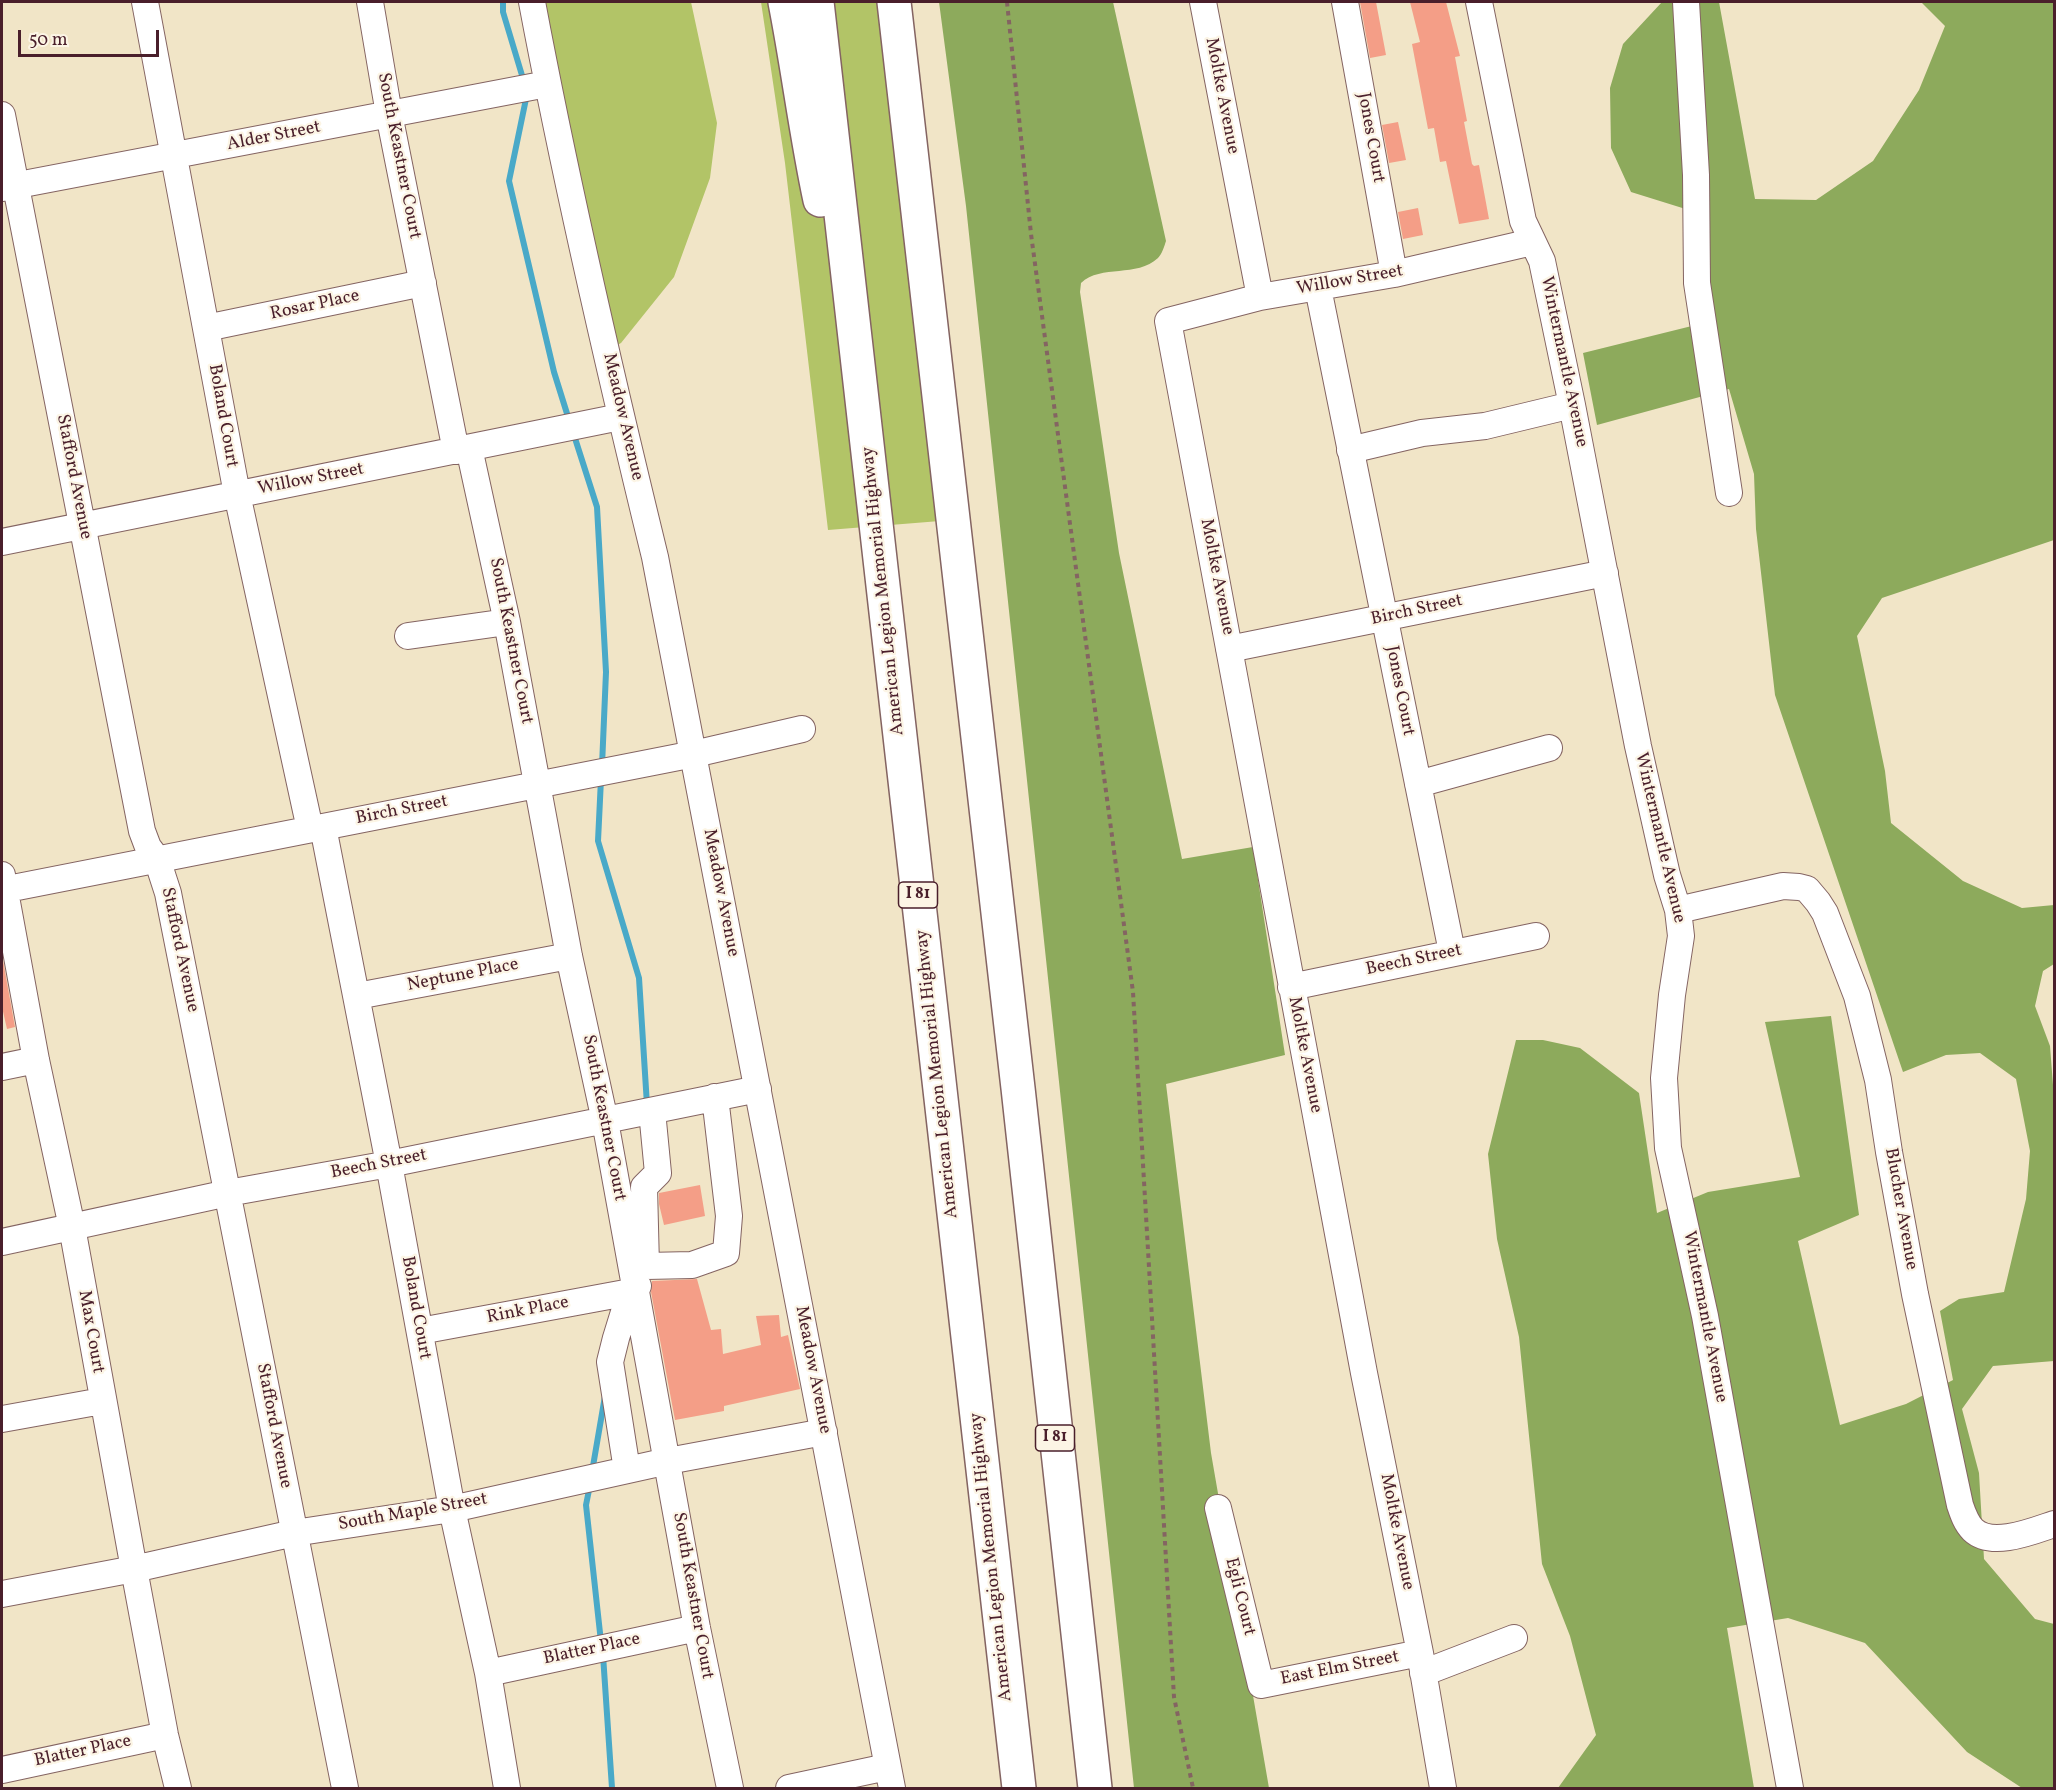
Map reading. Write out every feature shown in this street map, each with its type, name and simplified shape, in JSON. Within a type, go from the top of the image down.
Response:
[{"type":"highway","points":[[784,2],[807,139],[858,367]]},
{"type":"highway","name":"American Legion Memorial Highway","points":[[817,2],[1019,1788]]},
{"type":"highway","name":"I 81","points":[[894,2],[1095,1788]]},
{"type":"highway","points":[[898,38],[900,2]]},
{"type":"street","name":"Boland Court","points":[[145,2],[172,157],[237,494],[357,996],[452,1509],[488,1673],[507,1788]]},
{"type":"street","name":"South Keastner Court","points":[[370,2],[389,114],[423,283],[507,621],[569,956],[605,1121],[697,1628],[730,1788]]},
{"type":"street","name":"Meadow Avenue","points":[[532,2],[547,84],[620,417],[656,557],[890,1778]]},
{"type":"street","name":"Moltke Avenue","points":[[1203,2],[1260,297]]},
{"type":"street","name":"Jones Court","points":[[1345,2],[1394,274]]},
{"type":"street","name":"Wintermantle Avenue","points":[[1479,2],[1523,221],[1542,261],[1638,746],[1667,874],[1678,910],[1681,936],[1672,995],[1664,1078],[1668,1148],[1706,1316],[1790,1788]]},
{"type":"street","points":[[1686,2],[1696,175],[1697,283],[1729,493]]},
{"type":"street","name":"Alder Street","points":[[8,186],[172,157],[547,84]]},
{"type":"street","name":"Stafford Avenue","points":[[2,115],[8,186],[82,525],[142,831],[148,847],[157,859],[168,893],[345,1788]]},
{"type":"street","name":"Willow Street","points":[[1168,321],[1260,297],[1394,274],[1532,242]]},
{"type":"street","name":"Rosar Place","points":[[206,328],[423,283]]},
{"type":"street","name":"Jones Court","points":[[1318,288],[1452,952]]},
{"type":"street","name":"Moltke Avenue","points":[[1168,321],[1291,987],[1443,1788]]},
{"type":"street","points":[[1350,450],[1422,433],[1485,426],[1572,405]]},
{"type":"street","name":"Willow Street","points":[[2,542],[620,417]]},
{"type":"street","name":"Birch Street","points":[[1230,649],[1605,573]]},
{"type":"street","points":[[408,636],[507,621]]},
{"type":"street","name":"Birch Street","points":[[2,885],[157,859],[539,785],[694,754],[802,729]]},
{"type":"street","points":[[1418,784],[1549,748]]},
{"type":"street","name":"Max Court","points":[[2,885],[72,1227],[102,1401],[165,1735],[178,1788]]},
{"type":"street","name":"Blucher Avenue","points":[[1678,910],[1783,886],[1799,886],[1807,889],[1813,895],[1825,913],[1859,1005],[1878,1080],[1915,1294],[1960,1505],[1969,1525],[1978,1534],[1994,1539],[2031,1532],[2055,1524]]},
{"type":"street","name":"Beech Street","points":[[1291,987],[1536,936]]},
{"type":"street","name":"Neptune Place","points":[[357,996],[569,956]]},
{"type":"street","points":[[2,1067],[36,1060]]},
{"type":"street","name":"Beech Street","points":[[2,1242],[228,1193],[389,1164],[758,1089]]},
{"type":"street","points":[[646,1266],[692,1265],[726,1253],[729,1216],[715,1098]]},
{"type":"street","points":[[627,1470],[610,1362],[624,1312],[646,1266],[644,1187],[658,1173],[652,1111]]},
{"type":"street","name":"Rink Place","points":[[420,1331],[636,1290]]},
{"type":"street","points":[[2,1419],[102,1401]]},
{"type":"street","name":"South Maple Street","points":[[2,1594],[134,1569],[294,1533],[452,1509],[668,1461],[824,1432]]},
{"type":"street","name":"Egli Court","points":[[1218,1508],[1261,1685]]},
{"type":"street","name":"Blatter Place","points":[[488,1673],[697,1628]]},
{"type":"street","name":"East Elm Street","points":[[1261,1685],[1421,1663],[1514,1638]]},
{"type":"street","name":"Blatter Place","points":[[2,1770],[165,1735]]},
{"type":"street","points":[[789,1788],[890,1778]]},
{"type":"path","points":[[1007,2],[1031,234],[1133,992],[1174,1697],[1193,1788]]},
{"type":"green space","points":[[527,2],[691,2],[717,123],[710,178],[674,277],[621,343],[599,355]]},
{"type":"green space","points":[[761,2],[879,2],[940,521],[828,530],[785,163]]},
{"type":"green space","points":[[939,2],[1113,2],[1166,241],[1159,256],[1149,264],[1140,268],[1089,277],[1081,283],[1080,292],[1119,553],[1182,859],[1253,847],[1285,1055],[1166,1084],[1211,1453],[1269,1788],[1134,1788],[966,206]]},
{"type":"green space","points":[[1662,2],[1719,2],[1755,199],[1816,200],[1873,161],[1919,90],[1945,26],[1921,2],[2054,2],[2054,540],[1882,598],[1857,636],[1885,771],[1891,823],[1963,881],[2022,908],[2054,905],[2054,964],[2043,971],[2035,1006],[2050,1046],[2054,1098],[2054,1361],[1993,1366],[1962,1409],[1979,1473],[1984,1559],[2035,1619],[2054,1624],[2054,1788],[2022,1788],[1967,1752],[1865,1643],[1788,1618],[1727,1628],[1754,1788],[1558,1788],[1596,1735],[1570,1636],[1542,1564],[1519,1337],[1497,1239],[1488,1154],[1516,1040],[1543,1040],[1580,1048],[1639,1093],[1657,1213],[1708,1192],[1800,1177],[1765,1022],[1831,1016],[1859,1215],[1798,1241],[1840,1425],[1906,1404],[1953,1380],[1940,1311],[1959,1299],[2004,1292],[2026,1199],[2030,1151],[2016,1079],[1980,1053],[1946,1055],[1903,1072],[1775,695],[1756,529],[1754,474],[1729,389],[1597,425],[1583,353],[1716,320],[1692,211],[1631,192],[1611,148],[1610,88],[1623,44]]},
{"type":"building","points":[[1360,2],[1376,2],[1386,55],[1370,58]]},
{"type":"building","points":[[1410,2],[1446,2],[1460,56],[1455,57],[1467,121],[1464,122],[1472,164],[1479,165],[1489,219],[1459,224],[1446,161],[1440,162],[1434,128],[1428,129],[1412,44],[1420,42]]},
{"type":"building","points":[[1398,122],[1406,160],[1389,163],[1382,125]]},
{"type":"building","points":[[1418,208],[1423,235],[1403,239],[1398,212]]},
{"type":"building","points":[[2,955],[15,1027],[7,1029],[2,1007]]},
{"type":"building","points":[[700,1185],[705,1216],[664,1225],[659,1193]]},
{"type":"building","points":[[697,1279],[711,1330],[721,1329],[723,1354],[761,1345],[756,1316],[779,1315],[781,1337],[788,1335],[800,1389],[724,1406],[724,1411],[675,1420],[651,1292],[652,1281]]},
{"type":"waterway","points":[[503,2],[503,12],[524,82]]},
{"type":"waterway","points":[[527,94],[509,181],[554,372],[569,420]]},
{"type":"waterway","points":[[573,432],[597,507],[606,672],[602,766]]},
{"type":"waterway","points":[[601,779],[598,841],[639,978],[647,1105]]},
{"type":"waterway","points":[[592,1472],[605,1396]]},
{"type":"waterway","points":[[590,1485],[586,1505],[601,1642]]},
{"type":"waterway","points":[[603,1655],[612,1788]]}]
